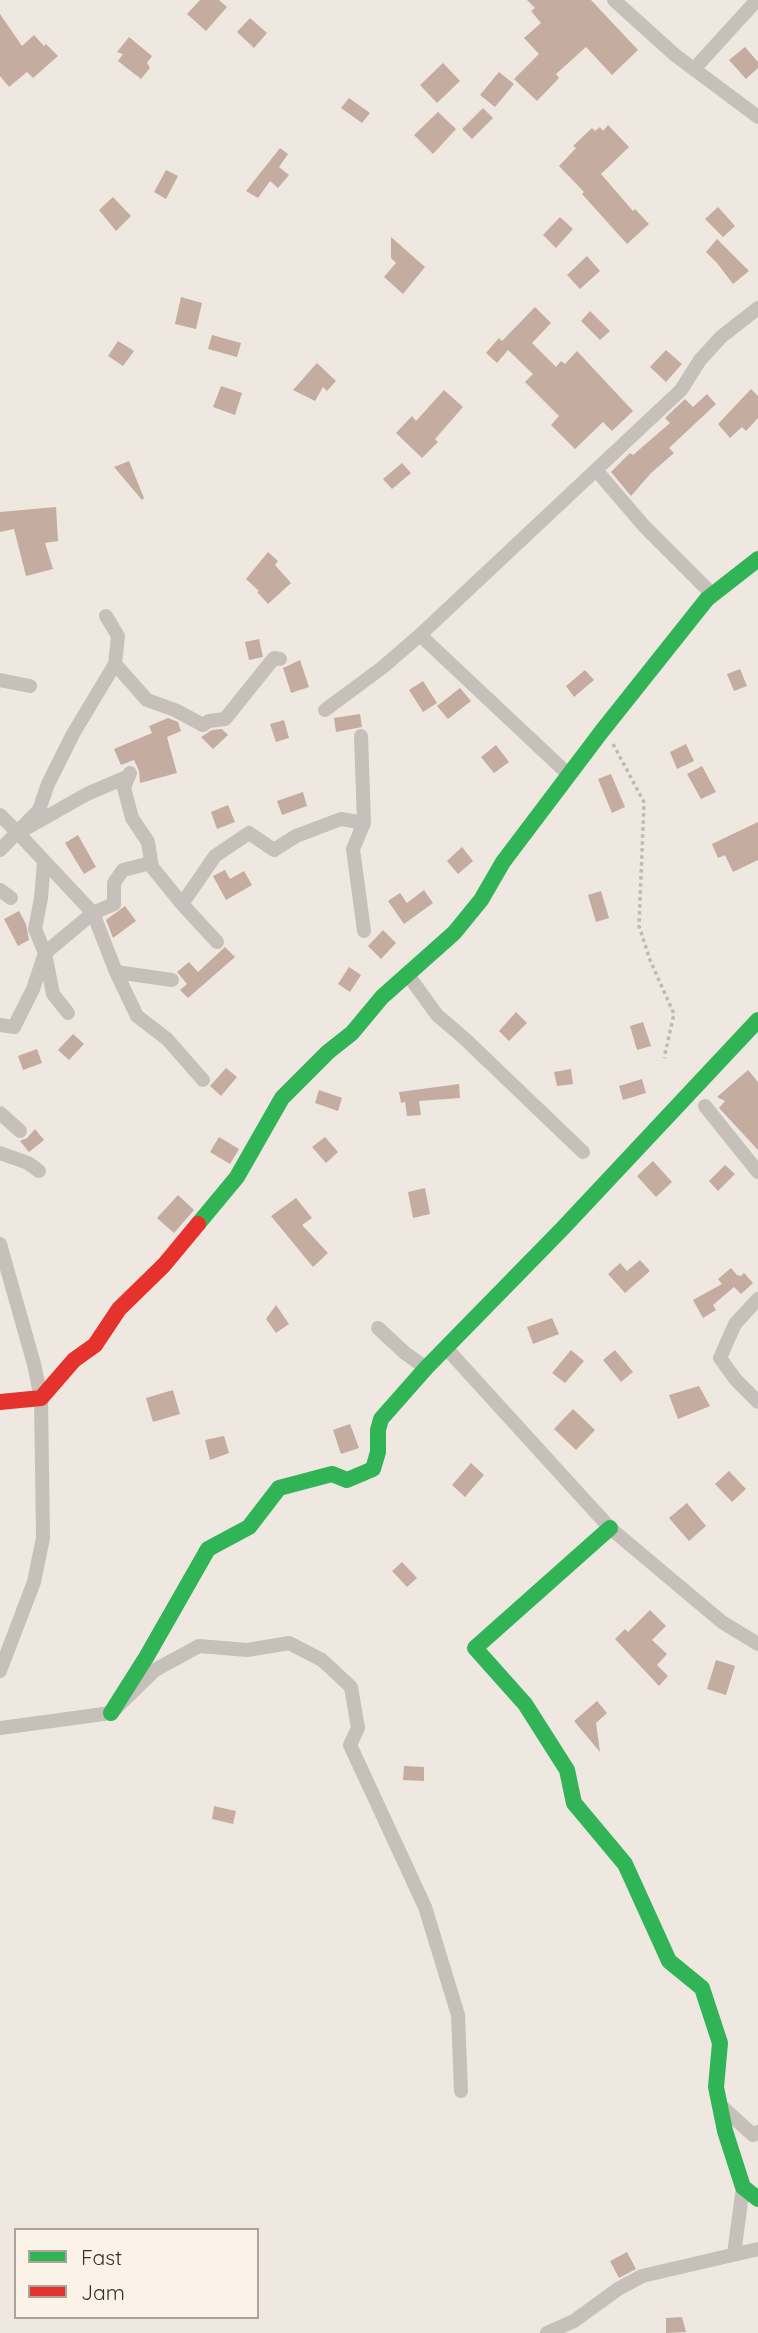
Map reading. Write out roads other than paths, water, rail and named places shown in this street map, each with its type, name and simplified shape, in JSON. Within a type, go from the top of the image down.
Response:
[{"type":"street","points":[[614,0],[694,69],[758,117]]},
{"type":"street","points":[[694,69],[758,0]]},
{"type":"street","points":[[325,710],[383,667],[420,635],[681,390],[700,360],[721,337],[758,308]]},
{"type":"street","points":[[596,470],[644,526],[713,595]]},
{"type":"street","points":[[0,1402],[41,1398],[74,1360],[95,1345],[119,1309],[164,1265],[237,1177],[282,1098],[328,1052],[352,1033],[382,997],[454,933],[481,900],[503,862],[602,731],[713,595],[758,559]]},
{"type":"street","points":[[0,850],[39,810],[48,784],[68,744],[115,664],[118,636],[106,616]]},
{"type":"street","points":[[420,635],[569,775]]},
{"type":"street","points":[[115,664],[147,700],[175,710],[203,725],[209,721],[225,719],[274,658],[280,659]]},
{"type":"street","points":[[0,680],[30,686]]},
{"type":"street","points":[[361,736],[364,823],[354,849],[364,931]]},
{"type":"street","points":[[18,833],[87,794],[130,774],[124,788],[132,818],[148,842],[151,863],[182,904],[217,942]]},
{"type":"street","points":[[0,815],[93,913],[137,1016],[167,1039],[203,1080]]},
{"type":"street","points":[[182,904],[215,856],[249,833],[274,850],[296,836],[341,819],[364,823]]},
{"type":"street","points":[[44,862],[41,898],[34,929],[45,953],[53,994],[68,1013]]},
{"type":"street","points":[[0,1035],[33,989],[45,953],[93,913],[114,904],[114,883],[123,870],[151,863]]},
{"type":"street","points":[[116,972],[172,980]]},
{"type":"street","points":[[408,975],[437,1015],[583,1153]]},
{"type":"street","points":[[111,1713],[208,1549],[249,1527],[278,1488],[332,1475],[347,1480],[373,1469],[378,1452],[381,1419],[426,1367],[447,1349],[481,1310],[564,1228],[758,1020]]},
{"type":"street","points":[[705,1106],[758,1172]]},
{"type":"street","points":[[0,1113],[20,1131]]},
{"type":"street","points":[[0,1153],[28,1163],[39,1171]]},
{"type":"street","points":[[0,1244],[41,1398],[43,1538],[34,1582],[0,1671]]},
{"type":"street","points":[[758,1299],[735,1324],[720,1358],[736,1380],[758,1402]]},
{"type":"street","points":[[378,1328],[405,1353],[426,1367]]},
{"type":"street","points":[[447,1349],[610,1528],[722,1622],[758,1644]]},
{"type":"street","points":[[610,1528],[475,1648],[525,1704],[567,1770],[574,1803],[625,1864],[669,1961],[702,1988],[720,2043],[716,2087],[719,2105],[743,2187],[734,2254]]},
{"type":"street","points":[[0,1727],[111,1713],[155,1670],[200,1646],[247,1650],[289,1643],[322,1660],[351,1687],[358,1728],[350,1745],[425,1907],[458,2015],[461,2091]]},
{"type":"street","points":[[719,2105],[754,2135],[758,2132]]},
{"type":"street","points":[[743,2187],[758,2199]]},
{"type":"street","points":[[547,2333],[574,2321],[618,2289],[642,2276],[758,2249]]}]
